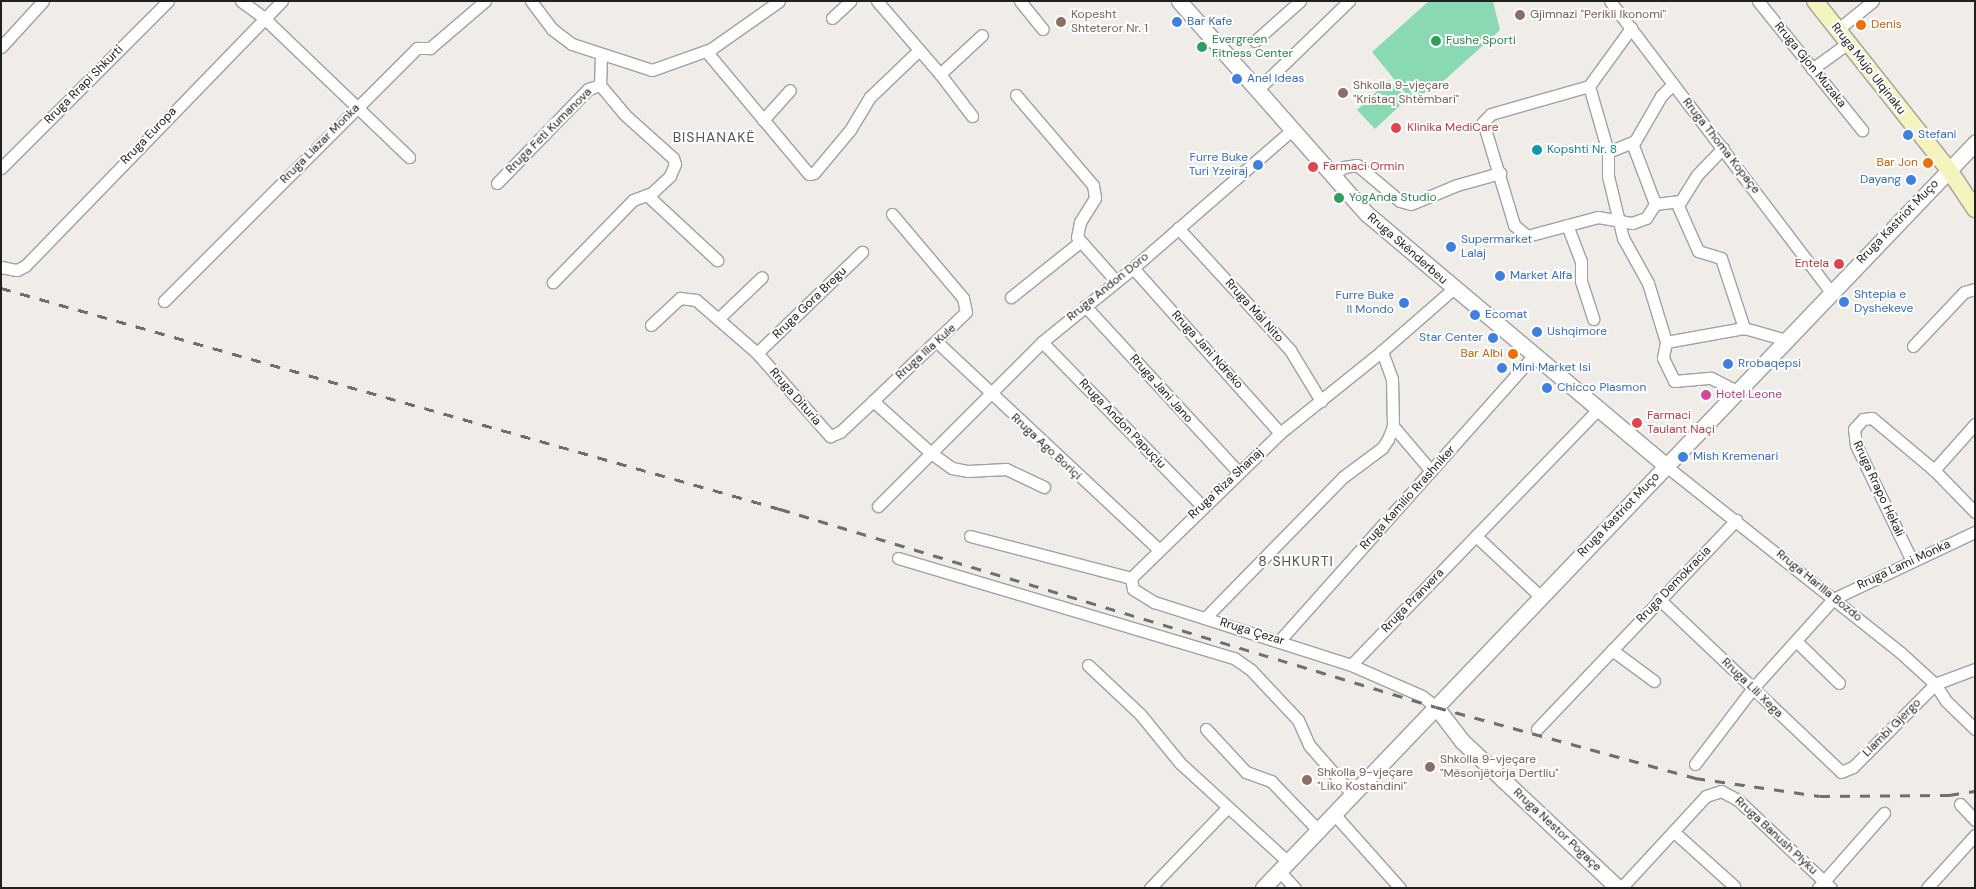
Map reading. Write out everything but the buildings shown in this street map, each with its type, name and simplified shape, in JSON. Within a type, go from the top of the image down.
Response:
[{"type":"main road","name":"Rruga Mujo Ulqinaku","points":[[1816,1],[1949,170],[1975,209]]},
{"type":"street","points":[[1,47],[43,1]]},
{"type":"street","name":"Rruga Rrapi Shkurti","points":[[1,168],[168,1]]},
{"type":"street","points":[[241,1],[264,18],[410,157]]},
{"type":"street","name":"Rruga Europa","points":[[1,267],[16,270],[35,257],[282,1]]},
{"type":"street","name":"Rruga Llazar Monka","points":[[164,300],[417,48],[430,48],[485,1]]},
{"type":"street","points":[[531,1],[561,37],[601,55],[652,70],[706,51],[779,1]]},
{"type":"street","points":[[832,18],[850,1]]},
{"type":"street","points":[[877,1],[940,74],[972,116]]},
{"type":"street","points":[[1020,1],[1043,29]]},
{"type":"street","name":"Rruga Skënderbeu","points":[[1179,1],[1332,176],[1383,230],[1599,408],[1666,466]]},
{"type":"street","points":[[1255,41],[1300,1]]},
{"type":"street","points":[[1257,90],[1349,1]]},
{"type":"street","name":"Rruga Thoma Kopaçe","points":[[1610,1],[1832,292]]},
{"type":"street","name":"Rruga Gjon Muzaka","points":[[1758,1],[1862,130]]},
{"type":"street","points":[[1837,30],[1874,1]]},
{"type":"street","points":[[1631,28],[1589,86],[1486,117],[1483,127],[1500,173],[1514,226],[1519,233],[1535,235],[1598,216],[1619,222],[1646,218],[1655,204],[1678,201],[1723,148]]},
{"type":"street","points":[[940,74],[982,35]]},
{"type":"street","points":[[1812,69],[1848,44]]},
{"type":"street","points":[[706,51],[807,173],[812,174],[850,130],[870,97],[918,50]]},
{"type":"street","points":[[600,85],[601,55]]},
{"type":"street","points":[[1608,152],[1632,144],[1648,124],[1661,96],[1673,84]]},
{"type":"street","name":"Rruga Feti Kumanova","points":[[498,183],[588,89],[600,85],[624,114],[673,158],[675,164],[670,176],[647,194],[633,200],[553,282]]},
{"type":"street","points":[[1589,86],[1608,152],[1608,176],[1623,238],[1648,283],[1666,342],[1663,358],[1674,381],[1711,378],[1737,391]]},
{"type":"street","points":[[763,120],[790,90]]},
{"type":"street","points":[[1016,95],[1093,185],[1095,198],[1076,230],[1080,242],[1115,280]]},
{"type":"street","name":"Rruga Andon Doro","points":[[878,506],[1042,342],[1115,280],[1133,268],[1292,130]]},
{"type":"street","name":"Rruga Kastriot Muço","points":[[1263,888],[1975,143]]},
{"type":"street","points":[[1632,144],[1655,204]]},
{"type":"street","points":[[1332,176],[1344,167],[1357,165],[1400,201],[1411,204],[1457,185],[1500,173]]},
{"type":"street","points":[[647,194],[717,260]]},
{"type":"street","points":[[1678,201],[1692,245],[1701,254],[1718,255],[1721,258],[1744,328]]},
{"type":"street","name":"Rruga Ilia Kule","points":[[873,401],[960,320],[966,312],[967,304],[892,214]]},
{"type":"street","points":[[1567,225],[1581,261],[1581,281],[1593,319]]},
{"type":"street","name":"Rruga Mal Nito","points":[[1178,228],[1290,350],[1321,401]]},
{"type":"street","points":[[1011,297],[1080,242]]},
{"type":"street","name":"Rruga Gora Bregu","points":[[757,353],[862,252]]},
{"type":"street","name":"Rruga Jani Ndreko","points":[[1133,268],[1280,433]]},
{"type":"street","points":[[719,318],[762,277]]},
{"type":"street","name":"Rruga Riza Shanaj","points":[[1131,578],[1202,506],[1280,433],[1382,351],[1453,288]]},
{"type":"street","points":[[1913,346],[1964,292],[1975,289]]},
{"type":"street","name":"Rruga Dituria","points":[[651,325],[680,298],[696,300],[757,353],[830,436],[840,432],[873,401]]},
{"type":"street","name":"Rruga Jani Jano","points":[[1085,306],[1238,472]]},
{"type":"street","points":[[1666,342],[1744,328],[1786,340]]},
{"type":"street","name":"Rruga Ago Boriçi","points":[[937,342],[990,394],[1158,549]]},
{"type":"street","name":"Rruga Andon Papuçiu","points":[[1042,342],[1202,506]]},
{"type":"street","name":"Rruga Çezar","points":[[1382,351],[1392,379],[1393,426],[1382,448],[1343,477],[1205,618],[1280,640],[1351,665],[1422,696],[1436,707]]},
{"type":"street","name":"Rruga Kamilio Rrashniker","points":[[1280,640],[1534,355]]},
{"type":"street","points":[[873,401],[931,453],[959,470],[1006,469],[1044,487]]},
{"type":"street","name":"Rruga Pranvera","points":[[1351,665],[1599,408]]},
{"type":"street","name":"Rruga Rrapo Hekali","points":[[1912,561],[1856,445],[1854,429],[1863,419],[1872,418],[1934,470],[1975,512]]},
{"type":"street","points":[[1934,470],[1975,424]]},
{"type":"street","points":[[1393,426],[1431,471]]},
{"type":"street","name":"Rruga Harilla Bozdo","points":[[1666,466],[1834,599],[1935,684],[1946,701],[1975,729]]},
{"type":"street","name":"Rruga Demokracia","points":[[1537,729],[1736,520]]},
{"type":"street","name":"Rruga Lami Monka","points":[[1834,599],[1975,532]]},
{"type":"street","points":[[970,536],[1131,578],[1133,589],[1142,596],[1205,618]]},
{"type":"street","points":[[1476,536],[1540,597]]},
{"type":"street","points":[[898,558],[1234,658],[1251,670],[1298,720],[1309,745],[1352,794]]},
{"type":"street","name":"Rruga Lili Xega","points":[[1659,599],[1835,768],[1847,771]]},
{"type":"street","points":[[1695,764],[1753,688],[1834,599]]},
{"type":"street","points":[[1796,641],[1839,684]]},
{"type":"street","points":[[1612,650],[1654,681]]},
{"type":"street","points":[[1088,665],[1140,714],[1180,763],[1228,807],[1283,867],[1295,888]]},
{"type":"street","points":[[1935,684],[1975,668]]},
{"type":"street","name":"Llambi Gjergo","points":[[1847,771],[1935,684]]},
{"type":"street","name":"Rruga Nestor Pogaçe","points":[[1436,707],[1462,741],[1620,888]]},
{"type":"street","points":[[1206,729],[1246,772],[1271,781],[1318,830]]},
{"type":"street","name":"Rruga Banush Plyku","points":[[1620,888],[1706,796],[1713,792],[1730,794],[1824,886]]},
{"type":"street","points":[[1960,804],[1975,820]]},
{"type":"street","points":[[1150,888],[1228,807]]},
{"type":"street","points":[[1824,886],[1884,813]]},
{"type":"street","points":[[1334,814],[1400,888]]},
{"type":"street","points":[[1674,832],[1734,886]]},
{"type":"street","points":[[1928,888],[1975,835]]},
{"type":"green space","name":"Fushe Sporti","points":[[1429,1],[1493,1],[1500,30],[1438,86],[1411,100],[1372,52]]},
{"type":"green space","points":[[1389,80],[1407,99],[1375,129],[1357,110]]},
{"type":"railway","points":[[1,288],[780,509],[1436,707],[1695,778],[1820,796],[1949,795],[1975,791]]},
{"type":"place","name":"Gjimnazi \"Perikli Ikonomi\"","points":[[1520,15]]},
{"type":"place","name":"Kopesht Shteteror Nr. 1","points":[[1061,22]]},
{"type":"place","name":"Bar Kafe","points":[[1177,22]]},
{"type":"place","name":"Denis","points":[[1861,25]]},
{"type":"place","name":"Fushe Sporti","points":[[1436,41]]},
{"type":"place","name":"Evergreen Fitness Center","points":[[1202,47]]},
{"type":"place","name":"Anel Ideas","points":[[1237,79]]},
{"type":"place","name":"Shkolla 9-vjeçare \"Kristaq Shtëmbari\"","points":[[1343,93]]},
{"type":"place","name":"Klinika MediCare","points":[[1396,128]]},
{"type":"place","name":"Stefani","points":[[1908,135]]},
{"type":"place","name":"Kopshti Nr. 8","points":[[1537,150]]},
{"type":"place","name":"Bar Jon","points":[[1928,163]]},
{"type":"place","name":"Furre Buke Turi Yzeiraj","points":[[1258,165]]},
{"type":"place","name":"Farmaci Ormin","points":[[1313,167]]},
{"type":"place","name":"Dayang","points":[[1911,180]]},
{"type":"place","name":"YogAnda Studio","points":[[1339,198]]},
{"type":"place","name":"Supermarket Lalaj","points":[[1451,247]]},
{"type":"place","name":"Entela","points":[[1839,264]]},
{"type":"place","name":"Market Alfa","points":[[1500,276]]},
{"type":"place","name":"Shtepia e Dyshekeve","points":[[1844,302]]},
{"type":"place","name":"Furre Buke Il Mondo","points":[[1404,303]]},
{"type":"place","name":"Ecomat","points":[[1475,315]]},
{"type":"place","name":"Ushqimore","points":[[1537,332]]},
{"type":"place","name":"Star Center","points":[[1493,338]]},
{"type":"place","name":"Bar Albi","points":[[1513,354]]},
{"type":"place","name":"Rrobaqepsi","points":[[1728,364]]},
{"type":"place","name":"Mini Market Isi","points":[[1502,368]]},
{"type":"place","name":"Chicco Plasmon","points":[[1547,388]]},
{"type":"place","name":"Hotel Leone","points":[[1706,395]]},
{"type":"place","name":"Farmaci Taulant Naçi","points":[[1637,423]]},
{"type":"place","name":"Mish Kremenari","points":[[1683,457]]},
{"type":"place","name":"Shkolla 9-vjeçare \"Mësonjëtorja Dertliu\"","points":[[1430,767]]},
{"type":"place","name":"Shkolla 9-vjeçare \"Liko Kostandini\"","points":[[1307,780]]},
{"type":"district","name":"BISHANAKË","points":[[714,137]]},
{"type":"district","name":"8 SHKURTI","points":[[1296,561]]}]
